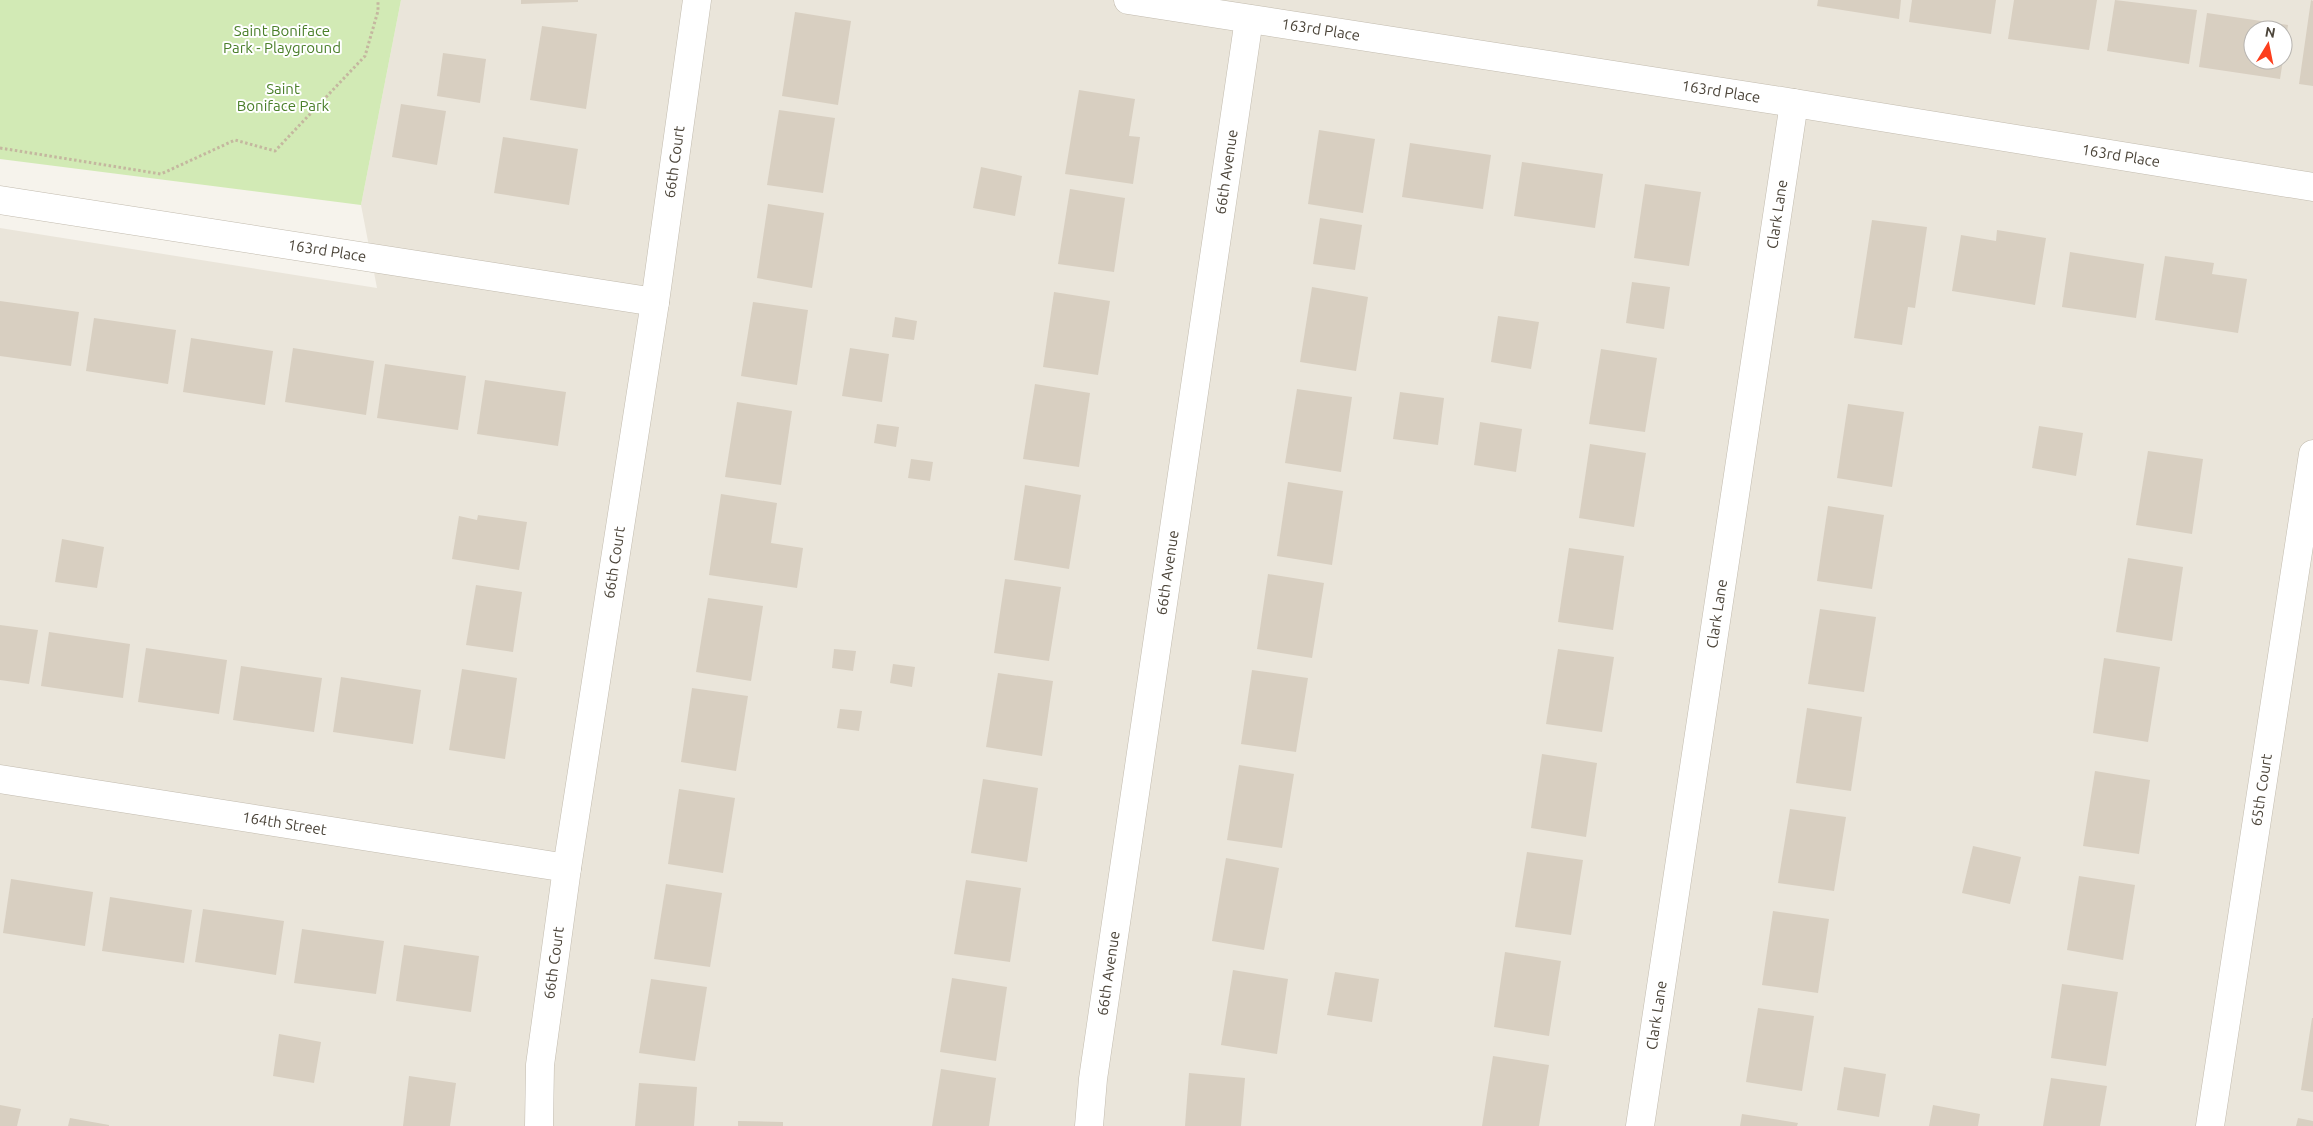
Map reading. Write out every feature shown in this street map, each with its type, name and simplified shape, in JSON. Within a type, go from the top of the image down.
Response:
[{"type":"street","name":"66th Court","points":[[539,1126],[540,1065],[567,868],[655,302],[697,0]]},
{"type":"street","name":"163rd Place","points":[[1128,0],[1794,103],[2313,187]]},
{"type":"street","name":"66th Avenue","points":[[1089,1126],[1093,1079],[1250,19]]},
{"type":"street","name":"Clark Lane","points":[[1640,1126],[1794,103]]},
{"type":"street","name":"163rd Place","points":[[0,200],[655,302]]},
{"type":"street","name":"65th Court","points":[[2210,1126],[2313,454]]},
{"type":"street","name":"164th Street","points":[[0,779],[567,868]]},
{"type":"path","points":[[0,148],[161,174],[235,140],[275,151],[365,56],[378,11],[378,0]]},
{"type":"shaded area","points":[[401,0],[2313,0],[2313,1126],[0,1126],[0,228],[377,288],[361,205]]},
{"type":"green space","name":"Saint Boniface Park","points":[[0,0],[401,0],[361,205],[0,159]]},
{"type":"building","points":[[521,0],[578,0],[578,2],[521,4]]},
{"type":"building","points":[[1818,0],[1901,0],[1899,19],[1817,6]]},
{"type":"building","points":[[1912,0],[1996,0],[1991,34],[1909,22]]},
{"type":"building","points":[[2014,0],[2097,0],[2089,50],[2008,39]]},
{"type":"building","points":[[2115,0],[2197,10],[2189,64],[2107,51]]},
{"type":"building","points":[[2311,0],[2313,1],[2313,86],[2299,84]]},
{"type":"building","points":[[795,12],[851,21],[838,105],[782,96]]},
{"type":"building","points":[[2207,13],[2254,20],[2243,20],[2243,70],[2281,70],[2280,79],[2199,67]]},
{"type":"building","points":[[542,26],[597,34],[586,109],[530,100]]},
{"type":"building","points":[[443,53],[486,59],[480,103],[437,96]]},
{"type":"building","points":[[1079,90],[1135,99],[1129,136],[1140,137],[1133,184],[1065,174]]},
{"type":"building","points":[[401,104],[446,111],[437,165],[392,157]]},
{"type":"building","points":[[779,110],[835,118],[823,193],[767,185]]},
{"type":"building","points":[[1319,130],[1375,139],[1363,213],[1308,204]]},
{"type":"building","points":[[503,137],[578,149],[569,205],[494,193]]},
{"type":"building","points":[[1410,143],[1491,155],[1483,209],[1402,197]]},
{"type":"building","points":[[1522,162],[1603,174],[1595,228],[1514,216]]},
{"type":"building","points":[[981,167],[1022,176],[1015,216],[973,208]]},
{"type":"building","points":[[1645,184],[1701,192],[1689,266],[1634,258]]},
{"type":"building","points":[[1070,189],[1125,198],[1114,272],[1058,264]]},
{"type":"building","points":[[768,204],[824,213],[812,288],[757,278]]},
{"type":"building","points":[[1320,218],[1362,225],[1355,270],[1313,264]]},
{"type":"building","points":[[1872,220],[1927,227],[1915,308],[1908,307],[1902,345],[1854,338]]},
{"type":"building","points":[[1997,230],[2046,238],[2035,305],[1952,291],[1961,235],[1996,241]]},
{"type":"building","points":[[2070,252],[2144,264],[2136,318],[2062,307]]},
{"type":"building","points":[[2165,256],[2214,263],[2212,274],[2247,279],[2238,333],[2155,320]]},
{"type":"building","points":[[1632,282],[1670,287],[1664,329],[1626,323]]},
{"type":"building","points":[[1312,287],[1368,297],[1356,371],[1300,362]]},
{"type":"building","points":[[1054,292],[1110,301],[1098,375],[1043,367]]},
{"type":"building","points":[[0,301],[79,312],[71,366],[0,356]]},
{"type":"building","points":[[753,302],[808,310],[797,385],[741,376]]},
{"type":"building","points":[[1498,316],[1539,322],[1531,369],[1491,362]]},
{"type":"building","points":[[895,317],[917,321],[914,340],[892,337]]},
{"type":"building","points":[[94,318],[176,330],[168,384],[86,371]]},
{"type":"building","points":[[191,338],[273,351],[265,405],[183,392]]},
{"type":"building","points":[[293,348],[374,361],[366,415],[285,402]]},
{"type":"building","points":[[850,348],[889,354],[882,402],[842,396]]},
{"type":"building","points":[[1601,349],[1657,358],[1645,432],[1589,424]]},
{"type":"building","points":[[385,364],[466,376],[458,430],[377,418]]},
{"type":"building","points":[[485,380],[566,392],[558,446],[477,434]]},
{"type":"building","points":[[1035,384],[1090,393],[1079,467],[1023,459]]},
{"type":"building","points":[[1297,389],[1352,397],[1341,472],[1285,463]]},
{"type":"building","points":[[1400,392],[1444,398],[1438,445],[1393,439]]},
{"type":"building","points":[[737,402],[792,411],[781,485],[725,477]]},
{"type":"building","points":[[1848,404],[1904,412],[1892,487],[1837,478]]},
{"type":"building","points":[[1480,422],[1522,429],[1516,472],[1474,465]]},
{"type":"building","points":[[877,424],[899,427],[896,447],[874,443]]},
{"type":"building","points":[[2039,426],[2083,433],[2076,476],[2032,468]]},
{"type":"building","points":[[1590,444],[1646,453],[1634,527],[1579,518]]},
{"type":"building","points":[[2148,451],[2203,459],[2192,534],[2136,525]]},
{"type":"building","points":[[911,459],[933,462],[930,481],[908,478]]},
{"type":"building","points":[[1288,482],[1343,491],[1332,565],[1277,556]]},
{"type":"building","points":[[1025,485],[1081,495],[1069,569],[1014,560]]},
{"type":"building","points":[[721,494],[777,503],[771,543],[803,548],[797,588],[709,575]]},
{"type":"building","points":[[1828,506],[1884,515],[1872,589],[1817,581]]},
{"type":"building","points":[[478,515],[527,522],[519,570],[452,559],[459,516],[477,520]]},
{"type":"building","points":[[62,539],[104,547],[97,588],[55,582]]},
{"type":"building","points":[[1569,548],[1624,556],[1613,630],[1558,622]]},
{"type":"building","points":[[2128,558],[2183,567],[2172,641],[2116,632]]},
{"type":"building","points":[[1268,574],[1324,583],[1312,658],[1257,649]]},
{"type":"building","points":[[1005,579],[1061,587],[1049,661],[994,653]]},
{"type":"building","points":[[476,585],[522,592],[513,652],[466,645]]},
{"type":"building","points":[[708,598],[763,606],[751,681],[696,672]]},
{"type":"building","points":[[1820,609],[1876,617],[1864,692],[1808,684]]},
{"type":"building","points":[[0,625],[38,630],[29,684],[0,680]]},
{"type":"building","points":[[49,632],[130,644],[123,698],[41,686]]},
{"type":"building","points":[[146,648],[227,660],[219,714],[138,702]]},
{"type":"building","points":[[834,649],[856,651],[853,671],[832,668]]},
{"type":"building","points":[[1558,649],[1614,657],[1602,732],[1546,724]]},
{"type":"building","points":[[2104,658],[2160,667],[2148,742],[2093,733]]},
{"type":"building","points":[[893,664],[915,667],[912,687],[890,683]]},
{"type":"building","points":[[241,666],[322,678],[314,732],[233,720]]},
{"type":"building","points":[[462,669],[517,678],[505,759],[449,750]]},
{"type":"building","points":[[1252,670],[1308,678],[1296,752],[1241,744]]},
{"type":"building","points":[[998,673],[1053,681],[1042,756],[986,747]]},
{"type":"building","points":[[341,677],[421,690],[413,744],[333,732]]},
{"type":"building","points":[[692,688],[748,696],[736,771],[681,762]]},
{"type":"building","points":[[1807,708],[1862,717],[1851,791],[1796,783]]},
{"type":"building","points":[[840,709],[862,711],[859,731],[837,728]]},
{"type":"building","points":[[1542,754],[1597,763],[1586,837],[1531,828]]},
{"type":"building","points":[[1239,765],[1294,774],[1282,848],[1227,840]]},
{"type":"building","points":[[2095,771],[2150,780],[2139,854],[2083,846]]},
{"type":"building","points":[[983,779],[1038,788],[1027,862],[971,853]]},
{"type":"building","points":[[679,789],[735,798],[723,873],[668,864]]},
{"type":"building","points":[[1790,809],[1846,817],[1834,891],[1778,883]]},
{"type":"building","points":[[1973,846],[2021,857],[2010,904],[1962,893]]},
{"type":"building","points":[[1527,852],[1583,860],[1571,935],[1515,927]]},
{"type":"building","points":[[1226,858],[1279,868],[1264,950],[1212,941]]},
{"type":"building","points":[[2079,876],[2135,885],[2123,960],[2067,950]]},
{"type":"building","points":[[11,879],[93,892],[85,946],[3,933]]},
{"type":"building","points":[[966,880],[1021,888],[1010,962],[954,954]]},
{"type":"building","points":[[666,884],[722,893],[710,967],[654,959]]},
{"type":"building","points":[[110,897],[192,910],[184,963],[102,951]]},
{"type":"building","points":[[203,909],[284,921],[276,975],[195,962]]},
{"type":"building","points":[[1773,911],[1829,919],[1818,993],[1762,985]]},
{"type":"building","points":[[302,929],[384,941],[376,994],[294,983]]},
{"type":"building","points":[[404,945],[479,956],[471,1012],[396,1001]]},
{"type":"building","points":[[1505,952],[1561,961],[1549,1036],[1494,1027]]},
{"type":"building","points":[[1233,970],[1288,979],[1277,1054],[1221,1045]]},
{"type":"building","points":[[1335,972],[1379,979],[1372,1022],[1327,1015]]},
{"type":"building","points":[[952,978],[1007,987],[996,1061],[940,1052]]},
{"type":"building","points":[[651,979],[707,987],[695,1061],[639,1053]]},
{"type":"building","points":[[2062,984],[2118,992],[2106,1066],[2051,1058]]},
{"type":"building","points":[[1758,1008],[1814,1016],[1802,1091],[1746,1082]]},
{"type":"building","points":[[2313,1018],[2313,1092],[2301,1090]]},
{"type":"building","points":[[279,1034],[321,1042],[314,1083],[273,1076]]},
{"type":"building","points":[[1493,1056],[1549,1065],[1539,1126],[1482,1126]]},
{"type":"building","points":[[1844,1067],[1886,1074],[1879,1117],[1837,1110]]},
{"type":"building","points":[[941,1069],[996,1078],[989,1126],[932,1126]]},
{"type":"building","points":[[1189,1073],[1245,1078],[1241,1126],[1185,1126]]},
{"type":"building","points":[[409,1076],[456,1083],[450,1126],[403,1126]]},
{"type":"building","points":[[2051,1078],[2107,1086],[2100,1126],[2043,1126]]},
{"type":"building","points":[[639,1083],[697,1087],[694,1126],[635,1126]]},
{"type":"building","points":[[0,1105],[21,1109],[17,1126],[0,1126]]},
{"type":"building","points":[[1933,1105],[1980,1114],[1978,1126],[1929,1126]]},
{"type":"building","points":[[1742,1114],[1798,1123],[1797,1126],[1740,1126]]},
{"type":"building","points":[[70,1118],[109,1125],[109,1126],[68,1126]]},
{"type":"building","points":[[2298,1118],[2313,1121],[2313,1126],[2296,1126]]},
{"type":"building","points":[[738,1121],[783,1122],[783,1126],[738,1126]]},
{"type":"park label","name":"Saint Boniface Park - Playground","points":[[282,40]]}]
